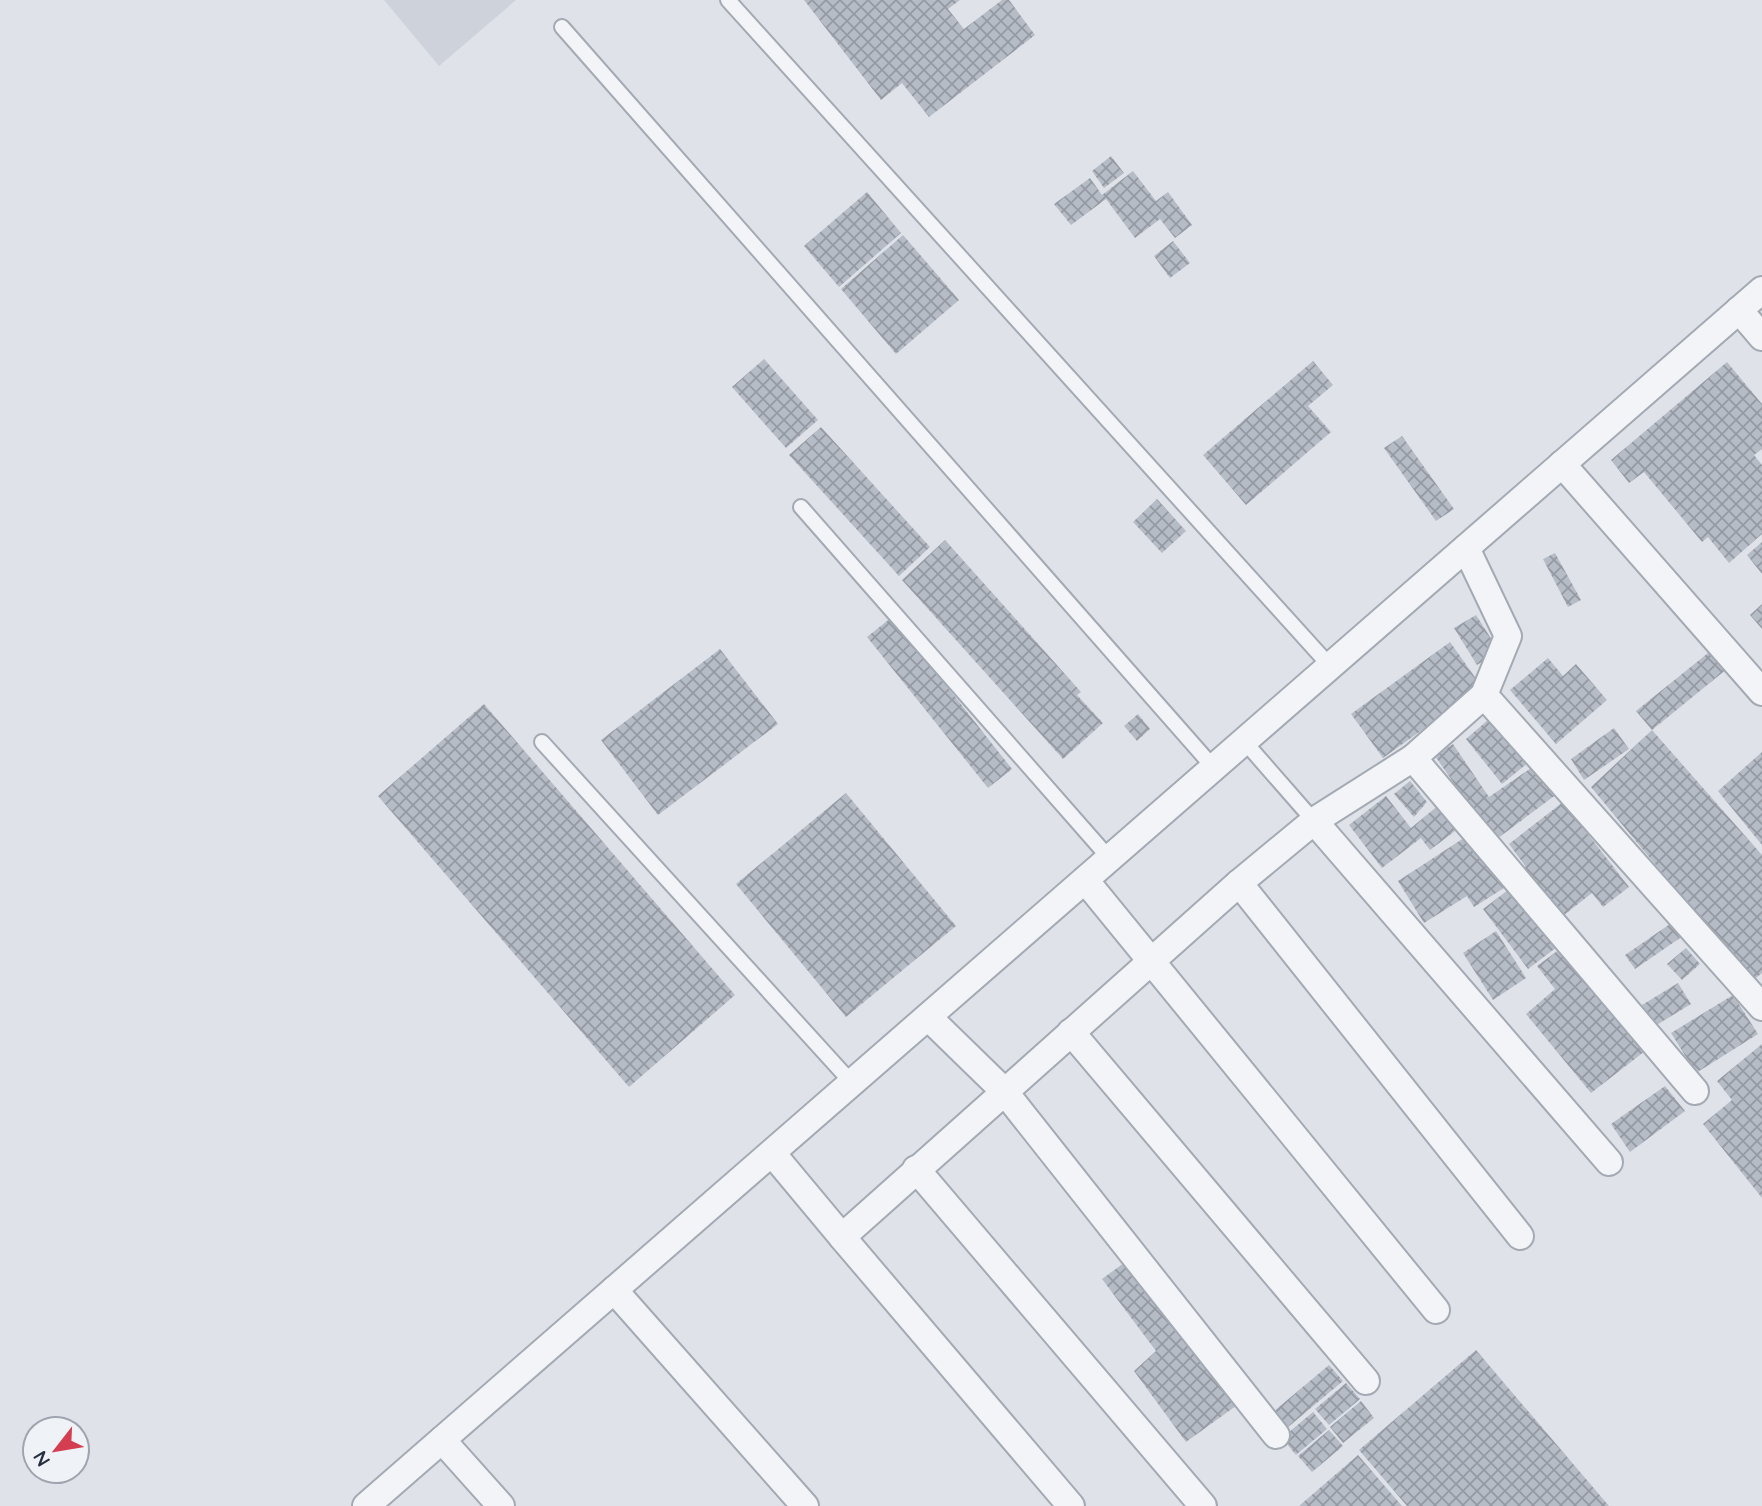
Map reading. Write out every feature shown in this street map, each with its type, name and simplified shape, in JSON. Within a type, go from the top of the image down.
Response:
[{"type":"street","points":[[366,1506],[1762,290]]},
{"type":"street","points":[[1739,310],[1762,337]]},
{"type":"street","points":[[1562,464],[1762,692]]},
{"type":"street","points":[[842,1237],[1239,883],[1314,821],[1413,758],[1484,695],[1508,636],[1466,548]]},
{"type":"street","points":[[1484,695],[1762,1007]]},
{"type":"street","points":[[1413,758],[1695,1091]]},
{"type":"street","points":[[1314,821],[1609,1162]]},
{"type":"street","points":[[1085,880],[1436,1310]]},
{"type":"street","points":[[1239,883],[1520,1236]]},
{"type":"street","points":[[928,1017],[1004,1091],[1276,1435]]},
{"type":"street","points":[[1071,1032],[1366,1381]]},
{"type":"street","points":[[772,1153],[1071,1506]]},
{"type":"street","points":[[916,1169],[1203,1506]]},
{"type":"street","points":[[614,1290],[805,1506]]},
{"type":"street","points":[[442,1440],[501,1506]]},
{"type":"lane","points":[[729,0],[1330,666]]},
{"type":"lane","points":[[562,26],[1214,768]]},
{"type":"lane","points":[[801,506],[1110,859]]},
{"type":"lane","points":[[1244,741],[1314,821]]},
{"type":"lane","points":[[542,742],[852,1083]]},
{"type":"shaded area","points":[[384,0],[516,0],[439,66]]},
{"type":"building","points":[[804,0],[960,0],[948,9],[964,29],[1002,0],[1009,0],[1035,35],[929,117],[902,83],[881,100]]},
{"type":"building","points":[[1111,156],[1124,173],[1104,188],[1092,171]]},
{"type":"building","points":[[1133,171],[1156,201],[1168,192],[1192,225],[1175,238],[1160,219],[1135,238],[1106,199],[1071,225],[1054,204],[1090,178],[1102,195]]},
{"type":"building","points":[[867,192],[901,233],[839,287],[804,246]]},
{"type":"building","points":[[903,235],[959,300],[896,354],[841,289]]},
{"type":"building","points":[[1173,241],[1190,263],[1170,278],[1154,256]]},
{"type":"building","points":[[764,359],[818,420],[786,448],[732,387]]},
{"type":"building","points":[[1313,361],[1333,385],[1308,406],[1331,432],[1246,505],[1203,455]]},
{"type":"building","points":[[1727,362],[1762,404],[1762,449],[1754,455],[1762,465],[1762,534],[1729,563],[1708,537],[1702,542],[1644,472],[1629,483],[1611,460]]},
{"type":"building","points":[[821,427],[930,547],[899,576],[789,455]]},
{"type":"building","points":[[1402,436],[1454,509],[1436,521],[1384,448]]},
{"type":"building","points":[[1157,499],[1186,531],[1162,553],[1133,522]]},
{"type":"building","points":[[945,540],[1081,692],[1077,695],[1103,723],[1063,759],[902,580]]},
{"type":"building","points":[[1762,542],[1762,574],[1747,555]]},
{"type":"building","points":[[1555,553],[1581,600],[1568,607],[1543,559]]},
{"type":"building","points":[[1762,604],[1762,629],[1750,615]]},
{"type":"building","points":[[1476,615],[1499,651],[1477,665],[1454,628]]},
{"type":"building","points":[[892,617],[1012,769],[988,788],[867,637]]},
{"type":"building","points":[[1450,642],[1482,687],[1383,758],[1351,714]]},
{"type":"building","points":[[1718,645],[1733,664],[1652,730],[1636,711]]},
{"type":"building","points":[[720,649],[778,724],[658,815],[601,740]]},
{"type":"building","points":[[1548,658],[1563,676],[1576,664],[1607,700],[1556,744],[1510,690]]},
{"type":"building","points":[[484,704],[735,995],[629,1087],[378,796]]},
{"type":"building","points":[[1138,714],[1150,729],[1137,741],[1124,726]]},
{"type":"building","points":[[1488,720],[1528,763],[1502,784],[1466,739]]},
{"type":"building","points":[[1614,728],[1629,749],[1584,780],[1571,759]]},
{"type":"building","points":[[1652,730],[1762,855],[1762,973],[1752,981],[1591,787]]},
{"type":"building","points":[[1453,744],[1489,797],[1537,764],[1557,794],[1494,841],[1435,756]]},
{"type":"building","points":[[1762,752],[1762,845],[1718,791]]},
{"type":"building","points":[[1410,781],[1427,802],[1414,817],[1394,794]]},
{"type":"building","points":[[846,793],[956,926],[846,1017],[736,884]]},
{"type":"building","points":[[1386,796],[1411,828],[1440,804],[1459,828],[1430,850],[1421,838],[1382,868],[1349,825]]},
{"type":"building","points":[[1563,802],[1629,887],[1603,907],[1592,893],[1559,919],[1521,870],[1526,867],[1509,844]]},
{"type":"building","points":[[1470,834],[1504,888],[1474,907],[1467,896],[1424,923],[1398,881]]},
{"type":"building","points":[[1516,884],[1561,944],[1528,969],[1483,909]]},
{"type":"building","points":[[1670,924],[1680,938],[1635,969],[1625,955]]},
{"type":"building","points":[[1496,931],[1526,978],[1493,1000],[1463,953]]},
{"type":"building","points":[[1564,946],[1649,1048],[1591,1093],[1526,1014],[1555,989],[1537,966]]},
{"type":"building","points":[[1686,948],[1700,964],[1682,980],[1667,964]]},
{"type":"building","points":[[1678,983],[1691,1004],[1655,1026],[1642,1005]]},
{"type":"building","points":[[1733,995],[1758,1034],[1696,1073],[1671,1033]]},
{"type":"building","points":[[1762,1044],[1762,1198],[1703,1124],[1732,1100],[1717,1081]]},
{"type":"building","points":[[1665,1086],[1685,1111],[1630,1152],[1611,1124]]},
{"type":"building","points":[[1128,1260],[1240,1403],[1186,1442],[1134,1371],[1156,1351],[1102,1279]]},
{"type":"building","points":[[1476,1350],[1609,1506],[1407,1506],[1359,1450]]},
{"type":"building","points":[[1329,1365],[1343,1381],[1281,1433],[1267,1417]]},
{"type":"building","points":[[1346,1383],[1360,1399],[1329,1425],[1315,1409]]},
{"type":"building","points":[[1361,1401],[1374,1418],[1343,1443],[1330,1427]]},
{"type":"building","points":[[1313,1412],[1327,1429],[1296,1455],[1282,1438]]},
{"type":"building","points":[[1329,1430],[1343,1446],[1312,1472],[1298,1456]]},
{"type":"building","points":[[1358,1455],[1402,1506],[1299,1506]]}]
